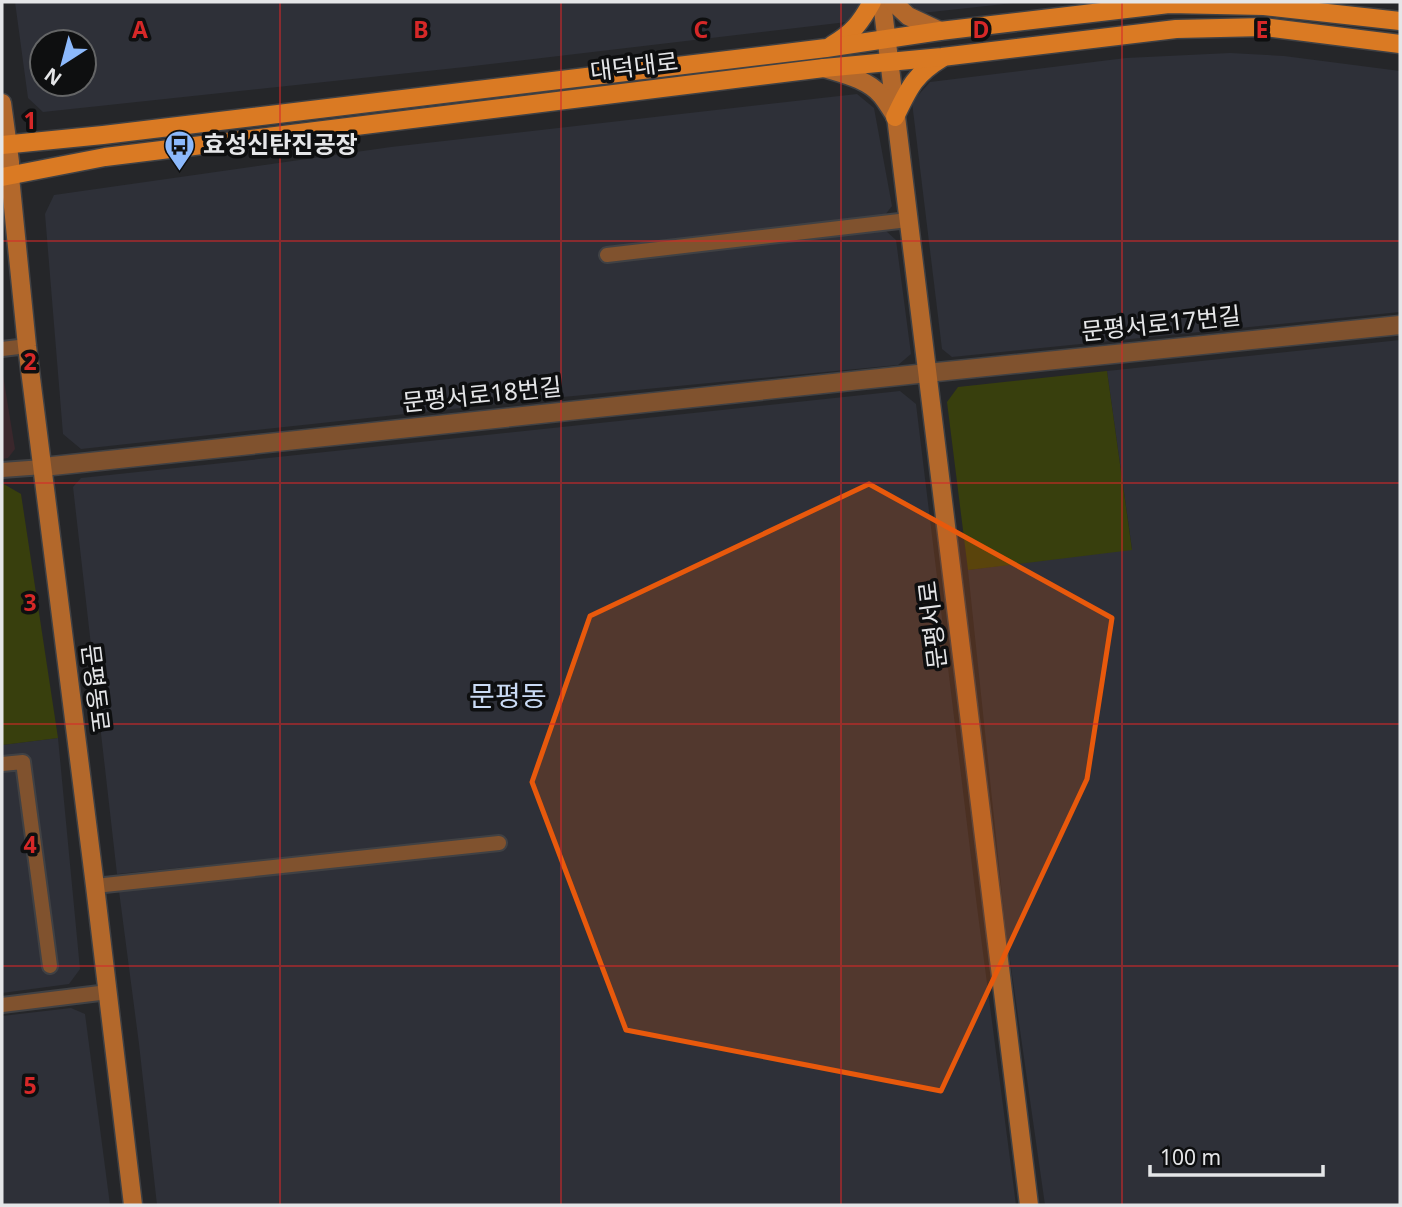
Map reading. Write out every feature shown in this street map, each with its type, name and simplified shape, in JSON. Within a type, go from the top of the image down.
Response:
[{"type":"main road","points":[[826,48],[847,36],[861,21],[872,2]]},
{"type":"main road","name":"문평서로","points":[[882,2],[1029,1205]]},
{"type":"main road","points":[[893,2],[908,16],[940,31]]},
{"type":"main road","name":"대덕대로","points":[[5,145],[826,48],[940,31],[1169,4],[1264,6],[1400,21]]},
{"type":"main road","name":"대덕대로","points":[[6,177],[105,157],[824,68],[1176,29],[1264,27],[1400,44]]},
{"type":"main road","points":[[895,117],[914,80],[942,57]]},
{"type":"main road","points":[[824,68],[868,85],[881,95],[895,117]]},
{"type":"main road","name":"문평동로","points":[[2,103],[6,177],[133,1205]]},
{"type":"street","points":[[607,255],[908,220]]},
{"type":"street","name":"문평서로17번길","points":[[926,373],[1400,325]]},
{"type":"street","points":[[2,349],[27,346]]},
{"type":"street","name":"문평서로18번길","points":[[43,467],[926,373]]},
{"type":"street","points":[[2,470],[43,467]]},
{"type":"street","points":[[2,764],[23,762],[50,966]]},
{"type":"street","points":[[95,886],[499,843]]},
{"type":"street","points":[[2,1006],[107,992]]},
{"type":"highlighted area","points":[[869,484],[1112,618],[1087,779],[941,1091],[626,1030],[532,782],[590,616]]},
{"type":"shaded area","points":[[15,2],[862,2],[847,22],[465,67],[43,112],[28,98]]},
{"type":"shaded area","points":[[908,2],[1022,2],[922,13]]},
{"type":"shaded area","points":[[1230,53],[1284,56],[1400,71],[1400,312],[952,357],[942,349],[912,102],[930,82],[1126,58]]},
{"type":"shaded area","points":[[857,94],[874,108],[892,206],[885,215],[603,247],[605,263],[886,231],[896,240],[911,354],[898,365],[563,397],[81,449],[63,434],[45,214],[54,195],[391,147]]},
{"type":"shaded area","points":[[1400,340],[1400,1205],[1045,1205],[1006,932],[968,570],[1132,549],[1107,371]]},
{"type":"shaded area","points":[[2,369],[15,449],[8,458],[2,459]]},
{"type":"shaded area","points":[[900,391],[916,404],[1016,1205],[157,1205],[119,891],[504,850],[504,836],[117,874],[73,487],[81,478]]},
{"type":"shaded area","points":[[58,738],[80,969],[69,984],[2,993],[2,745]]},
{"type":"shaded area","points":[[71,1008],[85,1014],[110,1205],[2,1205],[2,1016]]},
{"type":"green space","points":[[1107,371],[1132,550],[968,570],[947,402],[958,387]]},
{"type":"green space","points":[[2,483],[21,494],[58,738],[2,745]]},
{"type":"place","name":"효성신탄진공장","points":[[180,172]]},
{"type":"district","name":"문평동","points":[[508,696]]}]
